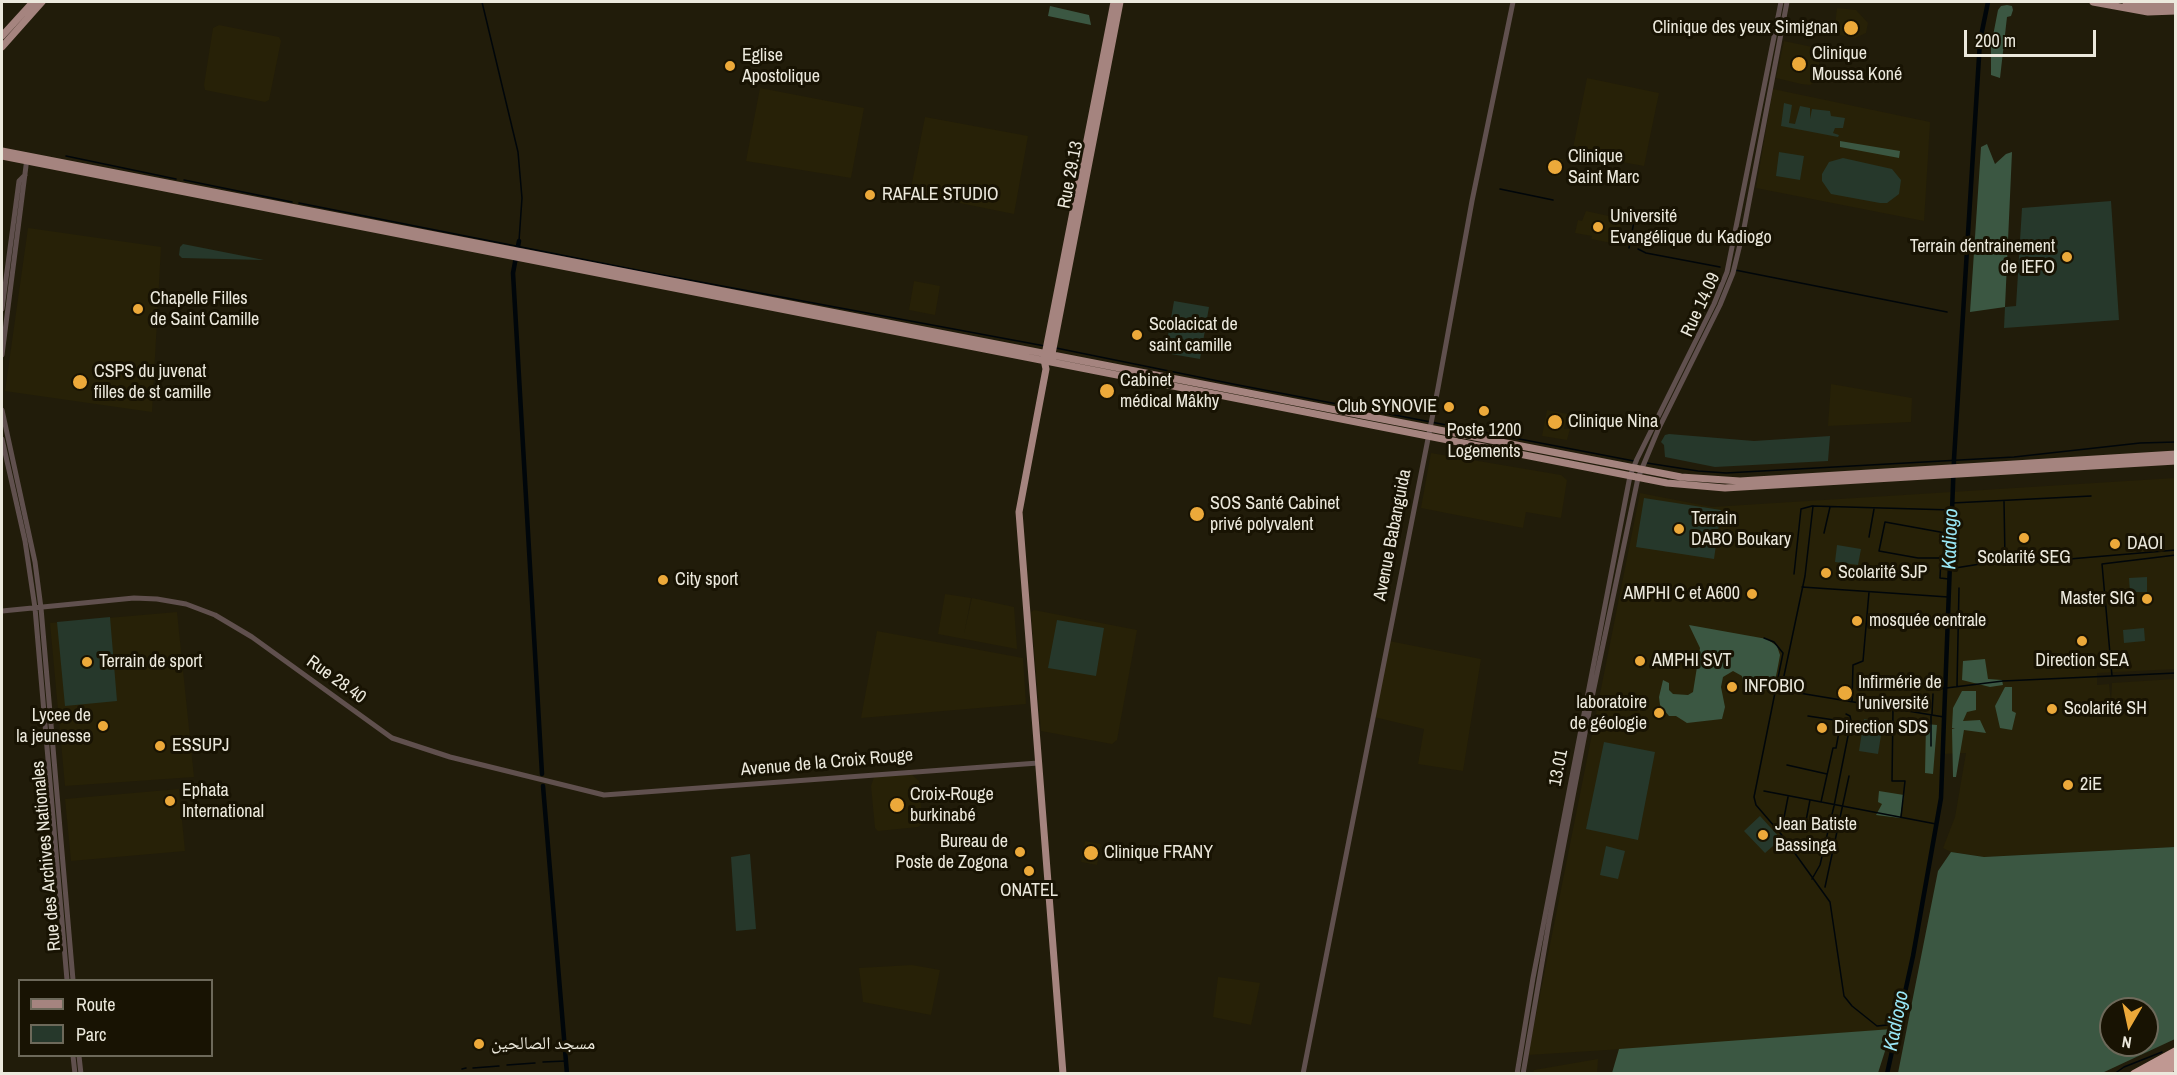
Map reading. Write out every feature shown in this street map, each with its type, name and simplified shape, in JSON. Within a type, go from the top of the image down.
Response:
[{"type":"highway","points":[[2146,1071],[2175,1051]]},
{"type":"highway","points":[[2132,1074],[2175,1059]]},
{"type":"highway","points":[[2163,1074],[2175,1065]]},
{"type":"main road","points":[[2,36],[33,2]]},
{"type":"main road","points":[[2,47],[42,2]]},
{"type":"main road","points":[[1063,1074],[1019,512],[1022,485],[1046,369],[1114,2]]},
{"type":"main road","name":"Rue 29.13","points":[[1048,357],[1120,2]]},
{"type":"main road","points":[[2093,2],[2148,12],[2175,11]]},
{"type":"main road","points":[[2126,2],[2148,6],[2175,6]]},
{"type":"main road","points":[[2,151],[27,158],[1636,474],[1740,481],[2175,461]]},
{"type":"main road","points":[[2,156],[27,158]]},
{"type":"main road","points":[[1964,470],[2175,454]]},
{"type":"street","name":"Avenue Babanguida","points":[[1303,1074],[1472,201],[1513,2]]},
{"type":"street","name":"Rue 14.09","points":[[1636,474],[1727,272],[1781,2]]},
{"type":"street","name":"Rue 14.09","points":[[1636,474],[1720,305],[1733,273],[1744,228],[1786,2]]},
{"type":"street","points":[[2,355],[27,158]]},
{"type":"street","points":[[2,309],[20,181],[25,175]]},
{"type":"street","name":"Rue des Archives Nationales","points":[[2,410],[35,562],[67,979]]},
{"type":"street","name":"Rue des Archives Nationales","points":[[2,439],[38,608],[73,979]]},
{"type":"street","name":"13.01","points":[[1517,1074],[1533,978],[1636,474]]},
{"type":"street","name":"13.01","points":[[1523,1074],[1549,922],[1636,474]]},
{"type":"street","name":"Rue 28.40","points":[[2,611],[134,598],[170,600],[200,608],[252,637],[392,738],[450,757],[585,791],[618,795]]},
{"type":"street","name":"Avenue de la Croix Rouge","points":[[618,795],[1038,763]]},
{"type":"street","points":[[73,1057],[75,1074]]},
{"type":"street","points":[[79,1057],[81,1074]]},
{"type":"shaded area","name":"Clinique des yeux Simignan","points":[[1837,8],[1856,10],[1868,23],[1866,33],[1855,38],[1834,34]]},
{"type":"shaded area","points":[[219,25],[279,37],[281,41],[269,100],[265,102],[205,90],[213,28]]},
{"type":"shaded area","name":"Clinique Moussa Koné","points":[[1784,41],[1822,49],[1815,82],[1810,85],[1776,78]]},
{"type":"shaded area","points":[[1587,78],[1659,93],[1644,166],[1572,153]]},
{"type":"shaded area","points":[[760,88],[864,108],[851,178],[746,161]]},
{"type":"shaded area","points":[[1773,89],[1930,122],[1924,221],[1756,188]]},
{"type":"shaded area","points":[[925,117],[1028,136],[1014,214],[910,193]]},
{"type":"shaded area","name":"Clinique Saint Marc","points":[[1550,158],[1563,159],[1560,177],[1547,174]]},
{"type":"shaded area","name":"Université Evangélique du Kadiogo","points":[[1586,211],[1622,219],[1617,244],[1575,233],[1578,220],[1582,221]]},
{"type":"shaded area","points":[[28,228],[161,247],[152,412],[5,391]]},
{"type":"shaded area","points":[[914,281],[940,286],[935,315],[909,310]]},
{"type":"shaded area","points":[[1831,384],[1912,398],[1911,422],[1828,426]]},
{"type":"shaded area","name":"Clinique Nina","points":[[1547,410],[1568,414],[1564,429],[1570,429],[1567,440],[1542,436]]},
{"type":"shaded area","points":[[1431,453],[1561,475],[1567,480],[1561,518],[1526,512],[1523,528],[1421,508]]},
{"type":"shaded area","points":[[2175,478],[2175,669],[2097,673],[2097,685],[2109,684],[2111,702],[2112,683],[2175,679],[2175,847],[1984,857],[1951,852],[1943,848],[1955,817],[1966,753],[1943,754],[1941,798],[1910,969],[1896,1029],[1528,1055],[1640,493],[1712,507]]},
{"type":"shaded area","points":[[945,594],[971,598],[964,634],[972,598],[1014,607],[1017,649],[938,634]]},
{"type":"shaded area","points":[[1034,610],[1137,630],[1117,740],[1112,744],[1041,731],[1031,612]]},
{"type":"shaded area","points":[[177,612],[194,777],[65,786],[50,623]]},
{"type":"shaded area","points":[[877,631],[1023,658],[1026,704],[861,718]]},
{"type":"shaded area","points":[[1389,641],[1481,659],[1463,771],[1418,764],[1424,729],[1374,717]]},
{"type":"shaded area","name":"Croix-Rouge burkinabé","points":[[910,773],[919,781],[922,824],[918,827],[878,831],[875,828],[871,786],[874,777]]},
{"type":"shaded area","points":[[179,789],[185,851],[71,861],[65,799]]},
{"type":"shaded area","name":"Clinique FRANY","points":[[1085,841],[1101,844],[1097,865],[1081,862]]},
{"type":"shaded area","points":[[912,965],[940,970],[931,1015],[863,1002],[859,968]]},
{"type":"shaded area","points":[[1218,977],[1260,983],[1251,1025],[1213,1017]]},
{"type":"shaded area","points":[[1598,1059],[1597,1073],[1533,1073],[1534,1070]]},
{"type":"green space","points":[[1050,6],[1089,15],[1091,25],[1048,16]]},
{"type":"green space","points":[[2001,6],[2012,6],[2013,10],[2011,16],[2007,17],[2000,78],[1991,75],[1991,46],[1998,10]]},
{"type":"green space","points":[[1784,103],[1792,105],[1789,123],[1795,124],[1800,106],[1810,108],[1810,119],[1812,109],[1830,111],[1831,116],[1845,118],[1843,128],[1835,128],[1833,133],[1839,135],[1838,137],[1781,126]]},
{"type":"green space","points":[[1840,141],[1900,151],[1899,158],[1840,147]]},
{"type":"green space","points":[[1987,144],[1995,164],[2006,154],[2012,152],[2005,307],[1970,312],[1981,147]]},
{"type":"green space","points":[[1779,152],[1804,156],[1800,180],[1776,176]]},
{"type":"green space","points":[[1843,158],[1892,169],[1901,180],[1899,194],[1887,203],[1880,203],[1831,194],[1822,181],[1822,174],[1829,162]]},
{"type":"green space","name":"Terrain d´entrainement de l´EFO","points":[[2111,201],[2119,320],[2004,328],[2005,307],[2016,306],[2022,208]]},
{"type":"green space","points":[[183,244],[264,260],[182,258],[179,255]]},
{"type":"green space","points":[[1174,301],[1209,307],[1200,359],[1165,353]]},
{"type":"green space","points":[[1665,435],[1754,441],[1830,436],[1828,461],[1715,467],[1665,457],[1664,445],[1661,442]]},
{"type":"green space","name":"Terrain DABO Boukary","points":[[1644,498],[1721,510],[1714,559],[1636,547]]},
{"type":"green space","points":[[1837,545],[1861,549],[1858,565],[1835,562]]},
{"type":"green space","points":[[2147,577],[2147,592],[2130,592],[2129,578]]},
{"type":"green space","name":"Terrain de sport","points":[[110,617],[117,701],[65,706],[57,622]]},
{"type":"green space","points":[[1057,620],[1104,628],[1096,676],[1048,668]]},
{"type":"green space","points":[[1689,625],[1767,639],[1777,646],[1780,655],[1775,681],[1769,690],[1743,686],[1742,676],[1733,671],[1723,677],[1721,687],[1725,707],[1722,719],[1687,723],[1676,716],[1669,716],[1660,705],[1659,697],[1663,680],[1669,683],[1669,690],[1673,694],[1688,695],[1693,692],[1700,648]]},
{"type":"green space","points":[[2144,628],[2145,641],[2124,643],[2123,630]]},
{"type":"green space","points":[[1985,659],[1988,679],[2002,680],[2003,685],[1990,687],[1962,680],[1963,661]]},
{"type":"green space","points":[[2005,687],[2012,687],[2012,711],[2016,713],[2012,730],[2000,728],[1995,706]]},
{"type":"green space","points":[[1962,691],[1976,691],[1976,710],[1967,712],[1963,721],[1980,720],[1986,733],[1964,730],[1956,777],[1953,777],[1952,729],[1955,728],[1952,728],[1953,708]]},
{"type":"green space","points":[[1864,719],[1883,723],[1878,754],[1859,751]]},
{"type":"green space","points":[[1926,724],[1937,725],[1933,774],[1925,773]]},
{"type":"green space","points":[[1604,742],[1655,752],[1638,840],[1586,829]]},
{"type":"green space","points":[[1879,791],[1904,795],[1900,818],[1876,815],[1882,804],[1878,802]]},
{"type":"green space","name":"Jean Batiste Bassinga","points":[[1760,816],[1781,839],[1765,853],[1744,831]]},
{"type":"green space","points":[[1606,846],[1625,851],[1618,879],[1600,875]]},
{"type":"green space","points":[[2175,847],[2175,1039],[2159,1046],[2159,997],[2099,997],[2099,1057],[2136,1057],[2102,1073],[1898,1073],[1938,871],[1951,852],[1984,857]]},
{"type":"green space","points":[[750,854],[756,929],[736,931],[731,857]]},
{"type":"green space","points":[[1892,1029],[1878,1073],[1612,1073],[1619,1049]]},
{"type":"waterway","points":[[482,2],[518,152],[522,198],[519,241]]},
{"type":"waterway","name":"Kadiogo","points":[[1887,1074],[1913,956],[1941,798],[1954,459],[1980,41],[1988,2]]},
{"type":"waterway","points":[[2149,2],[2176,2]]},
{"type":"waterway","points":[[66,156],[176,179]]},
{"type":"waterway","points":[[184,180],[292,202]]},
{"type":"waterway","points":[[1500,189],[1553,200]]},
{"type":"waterway","points":[[299,203],[652,273],[1045,346]]},
{"type":"waterway","points":[[1629,248],[1635,216]]},
{"type":"waterway","points":[[519,241],[513,273],[542,774]]},
{"type":"waterway","points":[[1638,249],[1646,253],[1720,267]]},
{"type":"waterway","points":[[1735,270],[1947,312]]},
{"type":"waterway","points":[[1056,348],[1634,461]]},
{"type":"waterway","points":[[1647,463],[1726,473],[2014,457],[2140,443],[2176,442]]},
{"type":"waterway","points":[[1952,503],[2091,496]]},
{"type":"waterway","points":[[2004,501],[2005,559]]},
{"type":"waterway","points":[[1794,574],[1801,509],[1812,506],[1952,510]]},
{"type":"waterway","points":[[1813,506],[1805,576],[1781,690],[1944,717]]},
{"type":"waterway","points":[[1824,533],[1830,507]]},
{"type":"waterway","points":[[1869,537],[1874,509]]},
{"type":"waterway","points":[[1949,579],[1940,578],[1941,558],[1918,558],[1879,551],[1885,522],[1951,534]]},
{"type":"waterway","points":[[1949,569],[2005,560],[2010,564],[2176,550]]},
{"type":"waterway","points":[[2112,676],[2102,564],[2176,555]]},
{"type":"waterway","points":[[1802,587],[1948,597]]},
{"type":"waterway","points":[[1957,686],[1959,588]]},
{"type":"waterway","points":[[1852,701],[1853,665],[1863,661],[1869,592]]},
{"type":"waterway","points":[[1764,638],[1774,642],[1783,653],[1754,797],[1756,805],[1781,834],[1830,902],[1844,996],[1852,1006],[1877,1026],[1897,1024]]},
{"type":"waterway","points":[[1930,690],[2003,681],[2176,673]]},
{"type":"waterway","points":[[1932,714],[1933,694]]},
{"type":"waterway","points":[[1893,709],[1892,781],[1905,781],[1901,817]]},
{"type":"waterway","points":[[1812,879],[1820,865],[1834,806],[1851,721],[1850,716],[1846,714]]},
{"type":"waterway","points":[[1808,716],[1841,721],[1821,802]]},
{"type":"waterway","points":[[1931,716],[1931,746]]},
{"type":"waterway","points":[[1787,765],[1827,774]]},
{"type":"waterway","points":[[1825,887],[1849,776]]},
{"type":"waterway","points":[[543,786],[567,1074]]},
{"type":"waterway","points":[[1764,791],[1936,824]]},
{"type":"waterway","points":[[1782,828],[1788,797]]},
{"type":"waterway","points":[[1804,831],[1810,800]]},
{"type":"waterway","points":[[2114,1074],[2124,1067],[2162,1052]]},
{"type":"waterway","points":[[543,1062],[566,1061]]},
{"type":"waterway","points":[[507,1065],[535,1063]]},
{"type":"waterway","points":[[473,1068],[499,1066]]},
{"type":"waterway","points":[[462,1069],[466,1068]]},
{"type":"place","name":"Clinique des yeux Simignan","points":[[1851,28]]},
{"type":"place","name":"Clinique Moussa Koné","points":[[1799,64]]},
{"type":"place","name":"Eglise Apostolique","points":[[730,66]]},
{"type":"place","name":"Clinique Saint Marc","points":[[1555,167]]},
{"type":"place","name":"RAFALE STUDIO","points":[[870,195]]},
{"type":"place","name":"Université Evangélique du Kadiogo","points":[[1598,227]]},
{"type":"place","name":"Terrain d´entrainement de l´EFO","points":[[2067,257]]},
{"type":"place","name":"Chapelle Filles de Saint Camille","points":[[138,309]]},
{"type":"place","name":"Scolacicat de saint camille","points":[[1137,335]]},
{"type":"place","name":"CSPS du juvenat filles de st camille","points":[[80,382]]},
{"type":"place","name":"Cabinet médical Mâkhy","points":[[1107,391]]},
{"type":"place","name":"Club SYNOVIE","points":[[1449,407]]},
{"type":"place","name":"Poste 1200 Logements","points":[[1484,411]]},
{"type":"place","name":"Clinique Nina","points":[[1555,422]]},
{"type":"place","name":"SOS Santé Cabinet privé polyvalent","points":[[1197,514]]},
{"type":"place","name":"Terrain DABO Boukary","points":[[1679,529]]},
{"type":"place","name":"Scolarité SEG","points":[[2024,538]]},
{"type":"place","name":"DAOI","points":[[2115,544]]},
{"type":"place","name":"Scolarité SJP","points":[[1826,573]]},
{"type":"place","name":"City sport","points":[[663,580]]},
{"type":"place","name":"AMPHI C et A600","points":[[1752,594]]},
{"type":"place","name":"Master SIG","points":[[2147,599]]},
{"type":"place","name":"mosquée centrale","points":[[1857,621]]},
{"type":"place","name":"Direction SEA","points":[[2082,641]]},
{"type":"place","name":"AMPHI SVT","points":[[1640,661]]},
{"type":"place","name":"Terrain de sport","points":[[87,662]]},
{"type":"place","name":"INFOBIO","points":[[1732,687]]},
{"type":"place","name":"Infirmérie de l'université","points":[[1845,693]]},
{"type":"place","name":"Scolarité SH","points":[[2052,709]]},
{"type":"place","name":"laboratoire de géologie","points":[[1659,713]]},
{"type":"place","name":"Lycee de la jeunesse","points":[[103,726]]},
{"type":"place","name":"Direction SDS","points":[[1822,728]]},
{"type":"place","name":"ESSUPJ","points":[[160,746]]},
{"type":"place","name":"2iE","points":[[2068,785]]},
{"type":"place","name":"Ephata International","points":[[170,801]]},
{"type":"place","name":"Croix-Rouge burkinabé","points":[[897,805]]},
{"type":"place","name":"Jean Batiste Bassinga","points":[[1763,835]]},
{"type":"place","name":"Bureau de Poste de Zogona","points":[[1020,852]]},
{"type":"place","name":"Clinique FRANY","points":[[1091,853]]},
{"type":"place","name":"ONATEL","points":[[1029,871]]},
{"type":"place","name":"مسجد الصالحين","points":[[479,1044]]}]
